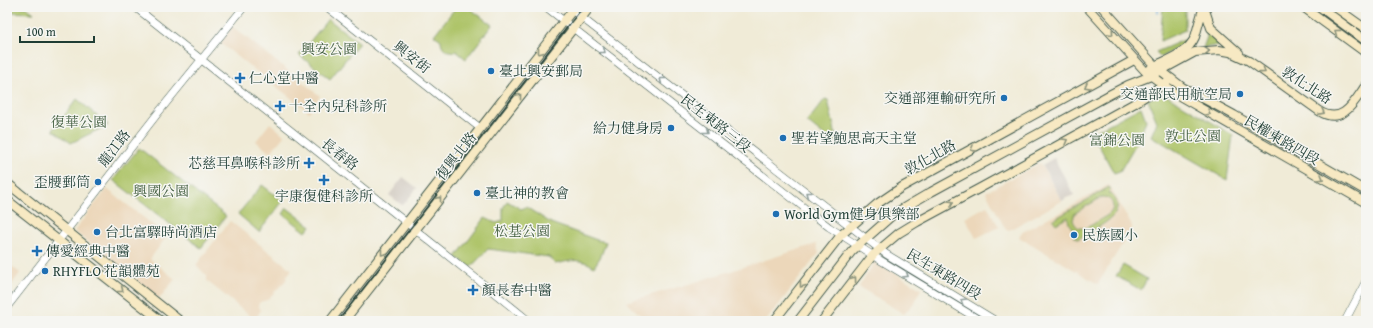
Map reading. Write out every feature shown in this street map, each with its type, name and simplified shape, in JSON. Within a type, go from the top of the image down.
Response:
[{"type":"main road","name":"復興北路","points":[[344,321],[590,7]]},
{"type":"main road","name":"民權東路四段","points":[[1087,7],[1134,60],[1148,74],[1163,85],[1366,204]]},
{"type":"main road","name":"民權東路四段","points":[[1102,7],[1158,68],[1172,79],[1221,109],[1366,191]]},
{"type":"main road","name":"敦化北路","points":[[798,321],[858,245],[894,213],[1158,68],[1190,45],[1194,38],[1204,7]]},
{"type":"main road","name":"敦化北路","points":[[1204,7],[1211,28],[1249,61],[1324,114],[1331,116],[1338,115],[1349,109],[1366,85]]},
{"type":"main road","points":[[1302,7],[1366,53]]},
{"type":"main road","points":[[1320,7],[1366,41]]},
{"type":"main road","points":[[1335,7],[1366,29]]},
{"type":"main road","name":"復興北路","points":[[330,321],[564,21],[572,8]]},
{"type":"main road","name":"敦化北路","points":[[1158,68],[1195,52],[1219,50],[1230,52],[1249,61]]},
{"type":"main road","name":"敦化北路","points":[[778,320],[841,235],[877,204],[902,187],[1134,60]]},
{"type":"main road","points":[[822,321],[873,255],[879,249],[917,222],[1133,104],[1172,79]]},
{"type":"main road","points":[[7,184],[180,321]]},
{"type":"main road","points":[[7,200],[160,321]]},
{"type":"street","name":"長春路","points":[[135,7],[529,321]]},
{"type":"street","name":"龍江路","points":[[7,307],[158,113],[244,7]]},
{"type":"street","name":"興安街","points":[[327,7],[480,128]]},
{"type":"street","name":"民生東路三段","points":[[546,7],[829,227],[873,255]]},
{"type":"street","name":"民生東路三段","points":[[572,8],[581,17],[879,249]]},
{"type":"street","name":"民生東路四段","points":[[879,249],[996,321]]},
{"type":"street","name":"民生東路四段","points":[[873,255],[981,321]]},
{"type":"street","points":[[1345,321],[1366,281]]},
{"type":"shaded area","points":[[233,27],[320,96],[309,112],[220,43]]},
{"type":"shaded area","points":[[270,123],[284,136],[270,153],[256,141]]},
{"type":"shaded area","points":[[1054,158],[1074,195],[1062,201],[1042,165]]},
{"type":"shaded area","points":[[1040,163],[1062,201],[1009,230],[1006,230],[986,192]]},
{"type":"shaded area","points":[[403,177],[417,188],[402,205],[389,195]]},
{"type":"shaded area","name":"民族國小","points":[[1108,185],[1110,186],[1132,228],[1098,284],[1019,237],[1021,233]]},
{"type":"shaded area","points":[[107,189],[167,236],[150,259],[175,279],[159,299],[74,231]]},
{"type":"shaded area","points":[[987,206],[999,227],[976,238],[965,218]]},
{"type":"shaded area","points":[[230,221],[292,270],[287,276],[286,280],[267,300],[260,302],[258,305],[261,310],[255,320],[207,281],[207,276],[196,265]]},
{"type":"shaded area","points":[[816,244],[819,253],[766,321],[647,321],[626,302],[689,284]]},
{"type":"shaded area","points":[[875,261],[921,289],[913,304],[904,314],[859,287]]},
{"type":"shaded area","points":[[7,263],[20,273],[7,291]]},
{"type":"green space","points":[[7,7],[26,7],[34,13],[7,12]]},
{"type":"green space","points":[[456,7],[468,7],[492,25],[466,59],[456,51],[447,51],[443,48],[441,40],[434,35]]},
{"type":"green space","points":[[1163,7],[1185,7],[1185,30],[1160,41]]},
{"type":"green space","name":"興安公園","points":[[328,19],[359,43],[330,79],[299,55]]},
{"type":"green space","points":[[1207,29],[1228,48],[1218,45],[1203,48],[1207,37]]},
{"type":"green space","points":[[1184,40],[1182,45],[1161,57],[1156,52]]},
{"type":"green space","name":"敦北公園","points":[[1163,93],[1233,135],[1227,180],[1151,136],[1157,122],[1148,100]]},
{"type":"green space","name":"復華公園","points":[[77,99],[108,125],[71,143],[53,130]]},
{"type":"green space","points":[[825,99],[828,100],[837,141],[833,143],[807,122]]},
{"type":"green space","name":"富錦公園","points":[[1141,107],[1146,120],[1141,135],[1120,171],[1114,173],[1092,133]]},
{"type":"green space","name":"興國公園","points":[[139,148],[226,216],[201,248],[113,180]]},
{"type":"green space","points":[[262,185],[283,201],[259,232],[238,214]]},
{"type":"green space","points":[[1109,187],[1111,190],[1108,193],[1114,197],[1117,203],[1117,210],[1110,219],[1078,239],[1073,236],[1078,233],[1070,226],[1068,217],[1056,224],[1053,220]],"holes":[[[1102,197],[1110,200],[1113,206],[1111,212],[1107,216],[1084,228],[1075,225],[1073,220],[1075,213]]]},
{"type":"green space","name":"松基公園","points":[[507,201],[521,209],[526,207],[551,223],[606,242],[601,256],[594,267],[579,261],[555,264],[549,257],[488,249],[471,267],[456,257],[485,218],[496,223],[503,221],[503,208]]},
{"type":"green space","points":[[287,208],[311,226],[306,232],[283,214]]},
{"type":"green space","points":[[1123,265],[1147,279],[1141,290],[1116,276]]},
{"type":"waterway","points":[[1158,7],[1158,13]]},
{"type":"railway","points":[[338,321],[583,7]]},
{"type":"place","name":"臺北興安郵局","points":[[491,71]]},
{"type":"place","name":"仁心堂中醫","points":[[240,78]]},
{"type":"place","name":"交通部民用航空局","points":[[1240,94]]},
{"type":"place","name":"交通部運輸研究所","points":[[1004,98]]},
{"type":"place","name":"十全內兒科診所","points":[[280,106]]},
{"type":"place","name":"給力健身房","points":[[671,128]]},
{"type":"place","name":"聖若望鮑思高天主堂","points":[[783,138]]},
{"type":"place","name":"芯慈耳鼻喉科診所","points":[[309,163]]},
{"type":"place","name":"宇康復健科診所","points":[[324,180]]},
{"type":"place","name":"歪腰郵筒","points":[[98,182]]},
{"type":"place","name":"臺北神的教會","points":[[477,193]]},
{"type":"place","name":"World Gym健身俱樂部","points":[[776,214]]},
{"type":"place","name":"台北富驛時尚酒店","points":[[97,232]]},
{"type":"place","name":"民族國小","points":[[1074,235]]},
{"type":"place","name":"傳愛經典中醫","points":[[37,251]]},
{"type":"place","name":"RHYFLO 花韻體苑","points":[[45,271]]},
{"type":"place","name":"顏長春中醫","points":[[473,290]]}]
